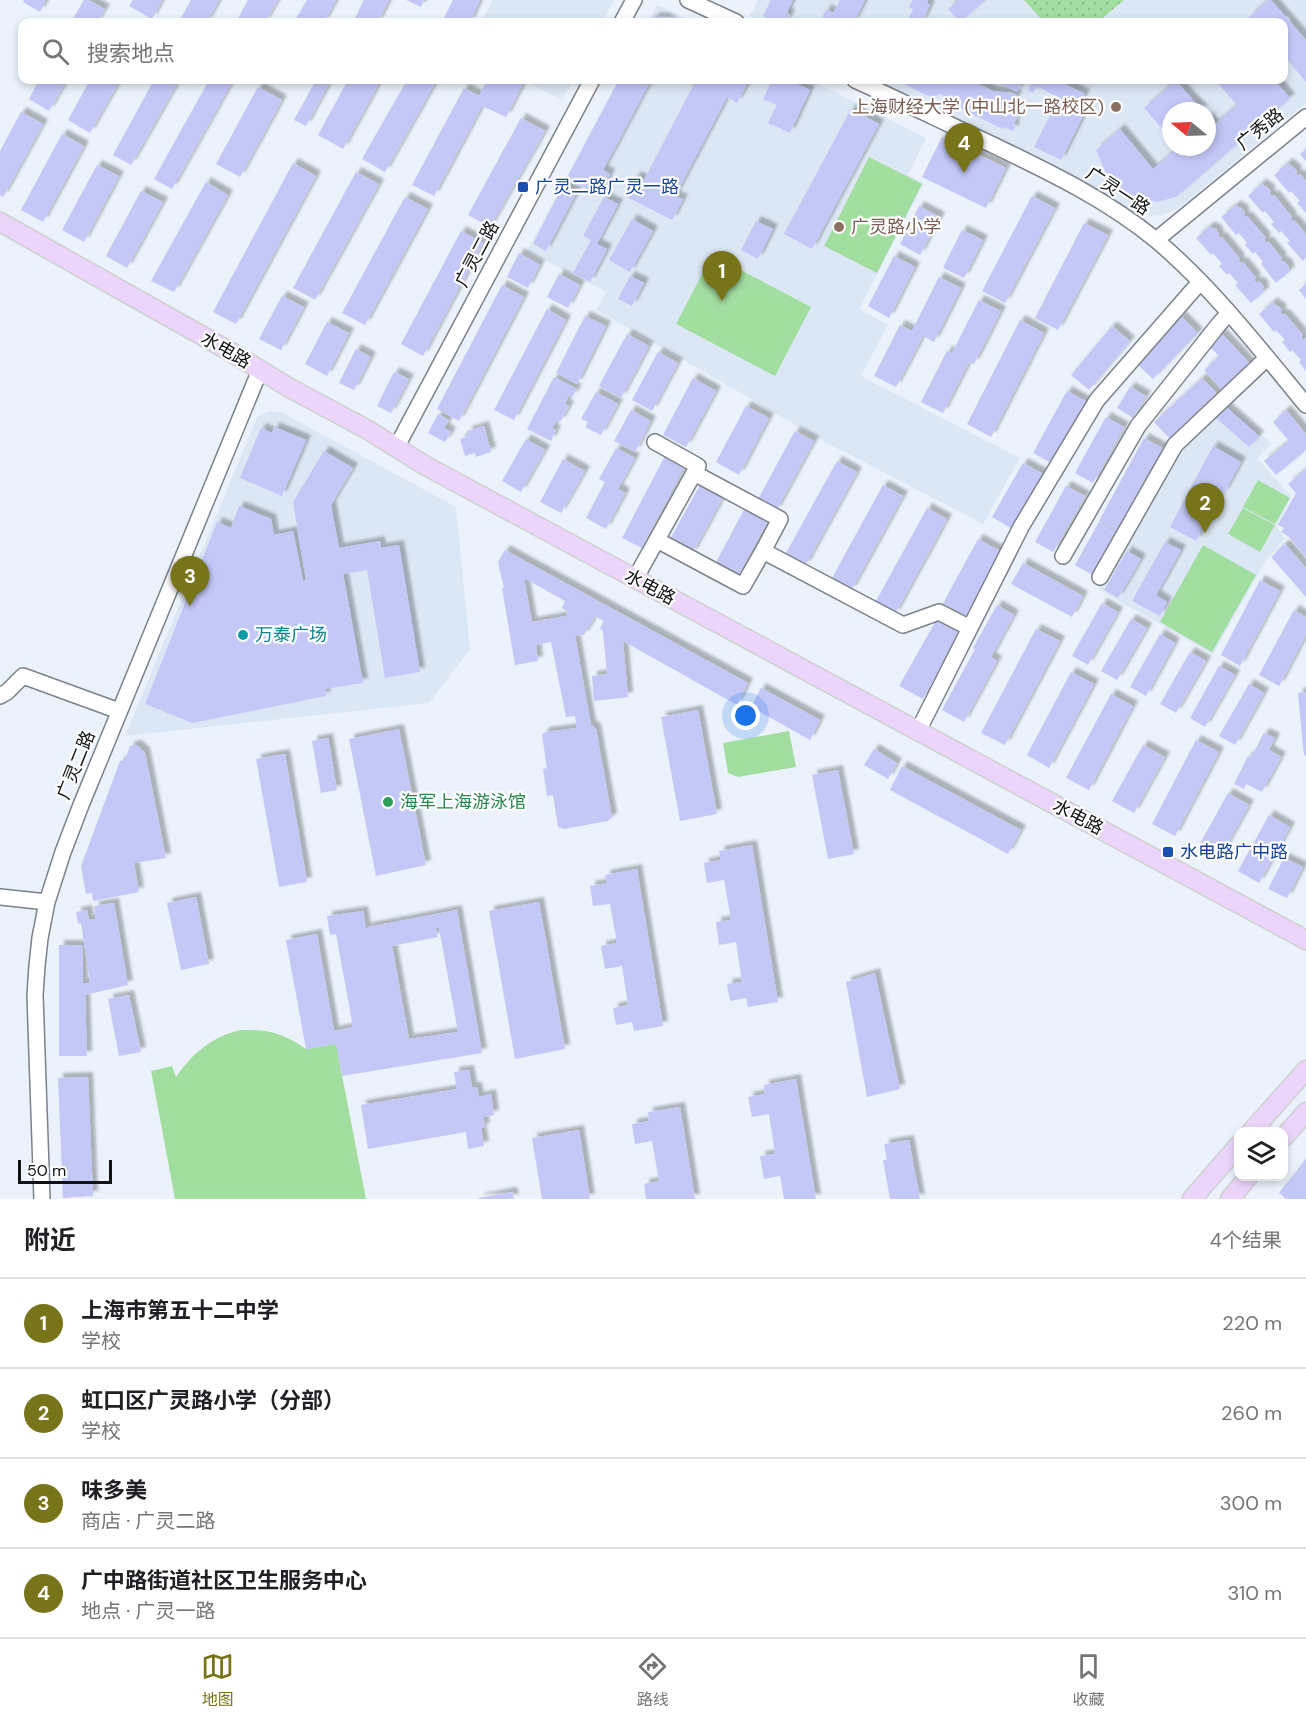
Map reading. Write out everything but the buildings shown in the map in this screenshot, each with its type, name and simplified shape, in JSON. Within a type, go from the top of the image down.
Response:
[{"type":"main road","name":"水电路","points":[[0,222],[437,472],[1306,940]]},
{"type":"main road","points":[[1255,1127],[1306,1070]]},
{"type":"main road","points":[[1288,1132],[1306,1112]]},
{"type":"main road","points":[[1191,1199],[1234,1152]]},
{"type":"main road","points":[[1230,1199],[1245,1181]]},
{"type":"street","points":[[624,18],[634,0]]},
{"type":"street","points":[[688,0],[727,18]]},
{"type":"street","name":"广灵二路","points":[[396,448],[590,84]]},
{"type":"street","name":"广灵一路","points":[[863,84],[1072,183],[1116,210],[1156,240],[1200,282],[1230,314],[1306,405]]},
{"type":"street","name":"广秀路","points":[[1156,240],[1306,117]]},
{"type":"street","points":[[918,731],[1021,527],[1097,400],[1200,282]]},
{"type":"street","points":[[1063,556],[1137,426],[1219,324],[1230,314]]},
{"type":"street","points":[[1100,577],[1175,445],[1267,358]]},
{"type":"street","name":"广灵二路","points":[[42,1199],[36,994],[40,939],[47,902],[63,852],[119,711],[260,370]]},
{"type":"street","points":[[635,579],[698,466],[655,442]]},
{"type":"street","points":[[657,540],[743,586],[763,551],[780,519],[694,473]]},
{"type":"street","points":[[763,551],[903,625],[939,612],[970,628]]},
{"type":"street","points":[[0,696],[23,676],[119,711]]},
{"type":"street","points":[[0,882],[3,886],[0,897],[47,902]]},
{"type":"shaded area","points":[[493,0],[614,0],[604,18],[483,18]]},
{"type":"shaded area","name":"上海财经大学 (中山北一路校区)","points":[[758,0],[1306,0],[1306,103],[1179,208],[1161,216],[1128,213],[1084,183],[884,84],[1288,84],[1288,18],[754,18],[750,16]]},
{"type":"shaded area","points":[[657,5],[685,18],[650,18]]},
{"type":"shaded area","points":[[531,84],[571,84],[562,100]]},
{"type":"shaded area","points":[[616,84],[819,84],[926,138],[908,175],[924,183],[859,309],[888,325],[861,376],[1020,458],[983,524],[827,443],[597,310],[606,292],[527,251]]},
{"type":"shaded area","points":[[1225,402],[1272,444],[1257,458],[1291,496],[1277,527],[1285,538],[1265,562],[1213,654],[1098,589],[1177,448]]},
{"type":"shaded area","name":"万泰广场","points":[[268,411],[281,412],[456,507],[470,649],[429,703],[125,736],[257,417]]},
{"type":"green space","points":[[1024,0],[1124,0],[1103,18],[1040,18]]},
{"type":"green space","points":[[869,157],[922,184],[877,273],[824,246]]},
{"type":"green space","points":[[712,255],[811,307],[775,376],[676,324]]},
{"type":"green space","points":[[1258,480],[1290,498],[1275,524],[1243,507]]},
{"type":"green space","points":[[1243,508],[1275,525],[1260,552],[1228,534]]},
{"type":"green space","points":[[1203,545],[1256,575],[1212,652],[1160,622]]},
{"type":"green space","points":[[789,731],[796,767],[738,777],[728,773],[723,743]]},
{"type":"green space","points":[[241,1030],[276,1033],[306,1049],[336,1044],[366,1199],[175,1199],[151,1071],[172,1066],[176,1077],[189,1061],[212,1041]]},
{"type":"place","name":"上海财经大学 (中山北一路校区)","points":[[1116,107]]},
{"type":"place","name":"广中路街道社区卫生服务中心","points":[[964,173]]},
{"type":"place","name":"广灵二路广灵一路","points":[[523,187]]},
{"type":"place","name":"广灵路小学","points":[[839,227]]},
{"type":"place","name":"上海市第五十二中学","points":[[722,301]]},
{"type":"place","name":"虹口区广灵路小学（分部）","points":[[1205,533]]},
{"type":"place","name":"味多美","points":[[190,606]]},
{"type":"place","name":"万泰广场","points":[[243,635]]},
{"type":"place","name":"海军上海游泳馆","points":[[388,802]]},
{"type":"place","name":"水电路广中路","points":[[1168,852]]}]
